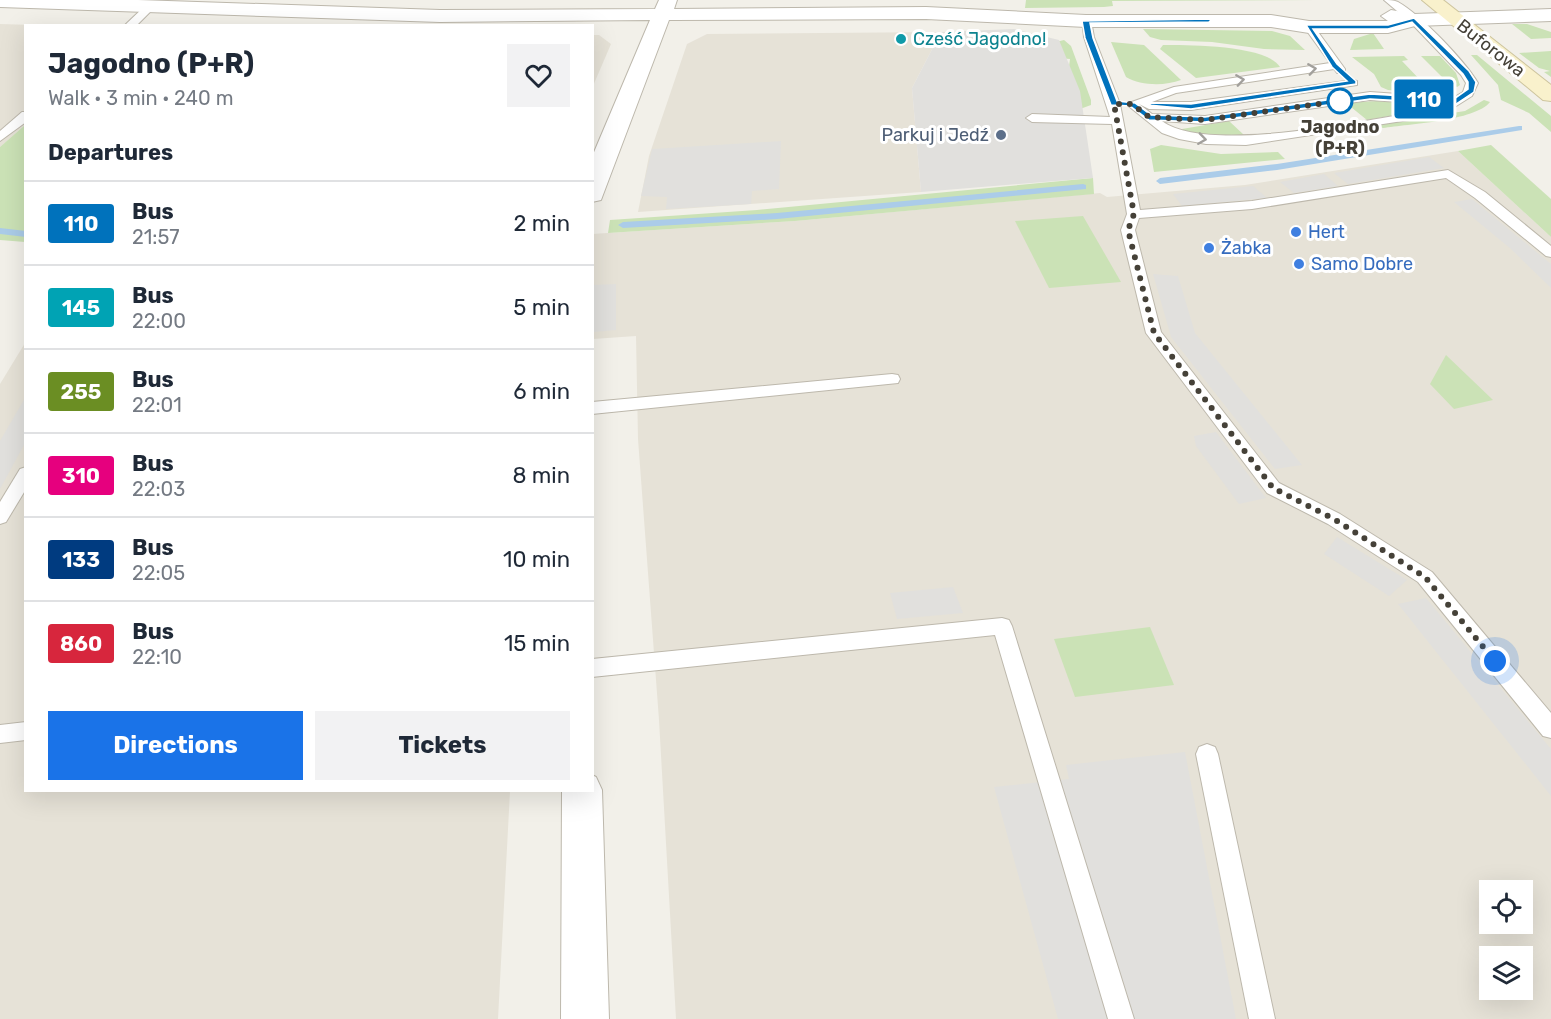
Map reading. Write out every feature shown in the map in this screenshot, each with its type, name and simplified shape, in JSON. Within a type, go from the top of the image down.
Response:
[{"type":"main road","name":"Buforowa","points":[[1431,0],[1551,94]]},
{"type":"street","points":[[1522,0],[1549,16]]},
{"type":"street","points":[[0,2],[440,16],[666,7],[926,13],[1086,21],[1271,21],[1308,27],[1388,27],[1414,20]]},
{"type":"street","points":[[594,189],[603,160],[666,7]]},
{"type":"street","points":[[1271,21],[1294,15],[1369,14],[1414,20],[1549,16]]},
{"type":"street","points":[[582,792],[585,1019]]},
{"type":"lane","points":[[1132,104],[1166,130],[1183,136],[1206,140],[1246,141],[1438,112],[1468,94],[1472,82],[1466,73],[1414,20],[1389,0]]},
{"type":"lane","points":[[131,24],[150,8]]},
{"type":"lane","points":[[1086,21],[1089,38],[1114,104],[1118,122],[1134,214],[1128,230],[1154,333],[1273,488],[1334,519],[1425,577],[1551,729]]},
{"type":"lane","points":[[1308,27],[1334,66],[1370,96]]},
{"type":"lane","points":[[1132,104],[1174,90],[1334,66]]},
{"type":"lane","points":[[1114,104],[1191,106],[1353,82]]},
{"type":"lane","points":[[1149,117],[1205,120],[1370,96],[1456,102]]},
{"type":"lane","points":[[0,137],[24,117]]},
{"type":"lane","points":[[1032,118],[1118,122]]},
{"type":"lane","points":[[1134,214],[1189,213],[1263,205],[1448,174],[1480,195],[1551,253]]},
{"type":"lane","points":[[594,408],[892,379]]},
{"type":"lane","points":[[0,517],[24,476]]},
{"type":"lane","points":[[594,668],[1002,626],[1121,1019]]},
{"type":"lane","points":[[0,734],[24,731]]},
{"type":"lane","points":[[1207,754],[1262,1019]]},
{"type":"shaded area","points":[[0,24],[24,25],[24,126],[0,147]]},
{"type":"shaded area","name":"Parkuj i Jedź","points":[[1014,29],[1059,40],[1080,91],[1093,178],[921,192],[912,88],[941,32]]},
{"type":"shaded area","points":[[941,32],[912,88],[921,192],[638,212],[649,156],[687,44],[707,34]]},
{"type":"shaded area","points":[[594,35],[599,35],[611,44],[594,84]]},
{"type":"shaded area","points":[[781,141],[779,189],[752,191],[751,204],[666,209],[667,197],[641,196],[652,149]]},
{"type":"shaded area","points":[[1458,151],[1551,237],[1551,1019],[676,1019],[659,720],[638,439],[636,336],[594,339],[594,234],[795,221],[1100,193],[1107,197],[1245,185]]},
{"type":"shaded area","points":[[1429,157],[1444,168],[1348,184],[1334,173]]},
{"type":"shaded area","points":[[1324,174],[1338,186],[1294,193],[1280,182]]},
{"type":"shaded area","points":[[1253,186],[1267,198],[1182,206],[1173,194]]},
{"type":"shaded area","points":[[1472,199],[1551,264],[1551,288],[1511,249],[1454,202]]},
{"type":"shaded area","points":[[1153,274],[1178,276],[1195,333],[1302,465],[1275,469],[1171,337]]},
{"type":"shaded area","points":[[616,284],[616,330],[594,332],[594,285]]},
{"type":"shaded area","points":[[24,345],[24,792],[510,792],[498,1019],[0,1019],[0,384]]},
{"type":"shaded area","points":[[24,400],[24,445],[0,489],[0,441]]},
{"type":"shaded area","points":[[1216,432],[1266,498],[1239,504],[1196,446],[1194,436]]},
{"type":"shaded area","points":[[1337,537],[1407,580],[1389,596],[1324,554]]},
{"type":"shaded area","points":[[953,587],[963,613],[897,619],[890,593]]},
{"type":"shaded area","points":[[1426,598],[1551,749],[1551,796],[1398,604]]},
{"type":"shaded area","points":[[1185,752],[1236,1019],[1058,1019],[994,787],[1069,779],[1066,765]]},
{"type":"green space","points":[[1026,0],[1317,0],[1112,1],[1113,6],[1104,7],[1025,8]]},
{"type":"green space","points":[[1512,24],[1527,24],[1551,32],[1551,38],[1531,39]]},
{"type":"green space","points":[[1143,29],[1272,31],[1290,36],[1305,50],[1264,49],[1212,42],[1161,40],[1150,37]]},
{"type":"green space","points":[[1373,33],[1384,49],[1350,50],[1354,39]]},
{"type":"green space","points":[[1064,40],[1071,46],[1091,100],[1091,105],[1080,109],[1067,82],[1070,59],[1058,58],[1052,43]]},
{"type":"green space","points":[[1111,42],[1144,45],[1181,80],[1153,84],[1126,77]]},
{"type":"green space","points":[[1163,45],[1244,50],[1260,54],[1280,67],[1196,78],[1160,49]]},
{"type":"green space","points":[[1551,51],[1551,77],[1544,72],[1550,71],[1539,68],[1519,53]]},
{"type":"green space","points":[[1471,55],[1477,55],[1551,116],[1551,132],[1529,113],[1501,100],[1498,85]]},
{"type":"green space","points":[[1404,56],[1408,60],[1402,61],[1423,83],[1437,83],[1451,91],[1428,93],[1388,90],[1381,87],[1374,74],[1352,57]]},
{"type":"green space","points":[[1421,56],[1440,56],[1456,73],[1460,85],[1457,87],[1446,81]]},
{"type":"green space","points":[[1484,100],[1490,102],[1470,114],[1456,118],[1383,128],[1375,125],[1465,111]]},
{"type":"green space","points":[[1377,101],[1435,108],[1367,120],[1346,103]]},
{"type":"green space","points":[[1229,121],[1244,135],[1220,136],[1185,132],[1182,129]]},
{"type":"green space","points":[[24,126],[24,242],[0,240],[0,147]]},
{"type":"green space","points":[[1161,145],[1221,154],[1278,152],[1285,159],[1154,172],[1150,149]]},
{"type":"green space","points":[[1491,145],[1551,199],[1551,237],[1458,151]]},
{"type":"green space","points":[[1093,178],[1094,194],[795,221],[608,233],[610,220],[757,210]]},
{"type":"green space","points":[[1083,216],[1121,282],[1049,288],[1015,221]]},
{"type":"green space","points":[[1446,355],[1493,400],[1454,409],[1430,384]]},
{"type":"green space","points":[[1150,627],[1174,685],[1075,697],[1054,639]]},
{"type":"waterway","points":[[1160,181],[1277,167],[1519,128]]},
{"type":"waterway","points":[[623,225],[777,216],[1083,187]]},
{"type":"waterway","points":[[0,231],[24,234]]},
{"type":"bus line","name":"110","points":[[1152,105],[1191,106],[1353,82],[1334,66],[1308,27],[1388,27],[1414,20],[1466,73],[1472,82],[1471,90],[1456,102],[1370,96],[1205,120],[1149,117],[1132,104],[1114,104],[1089,38],[1086,21],[1209,20]]},
{"type":"place","name":"Cześć Jagodno!","points":[[901,39]]},
{"type":"place","name":"Jagodno (P+R)","points":[[1340,101]]},
{"type":"place","name":"Parkuj i Jedź","points":[[1001,135]]},
{"type":"place","name":"Hert","points":[[1296,232]]},
{"type":"place","name":"Żabka","points":[[1209,248]]},
{"type":"place","name":"Samo Dobre","points":[[1299,264]]},
{"type":"route","points":[[1340,101],[1205,120],[1149,117],[1132,104],[1114,104],[1129,176],[1134,214],[1128,230],[1154,333],[1273,488],[1334,519],[1425,577],[1495,661]]}]
